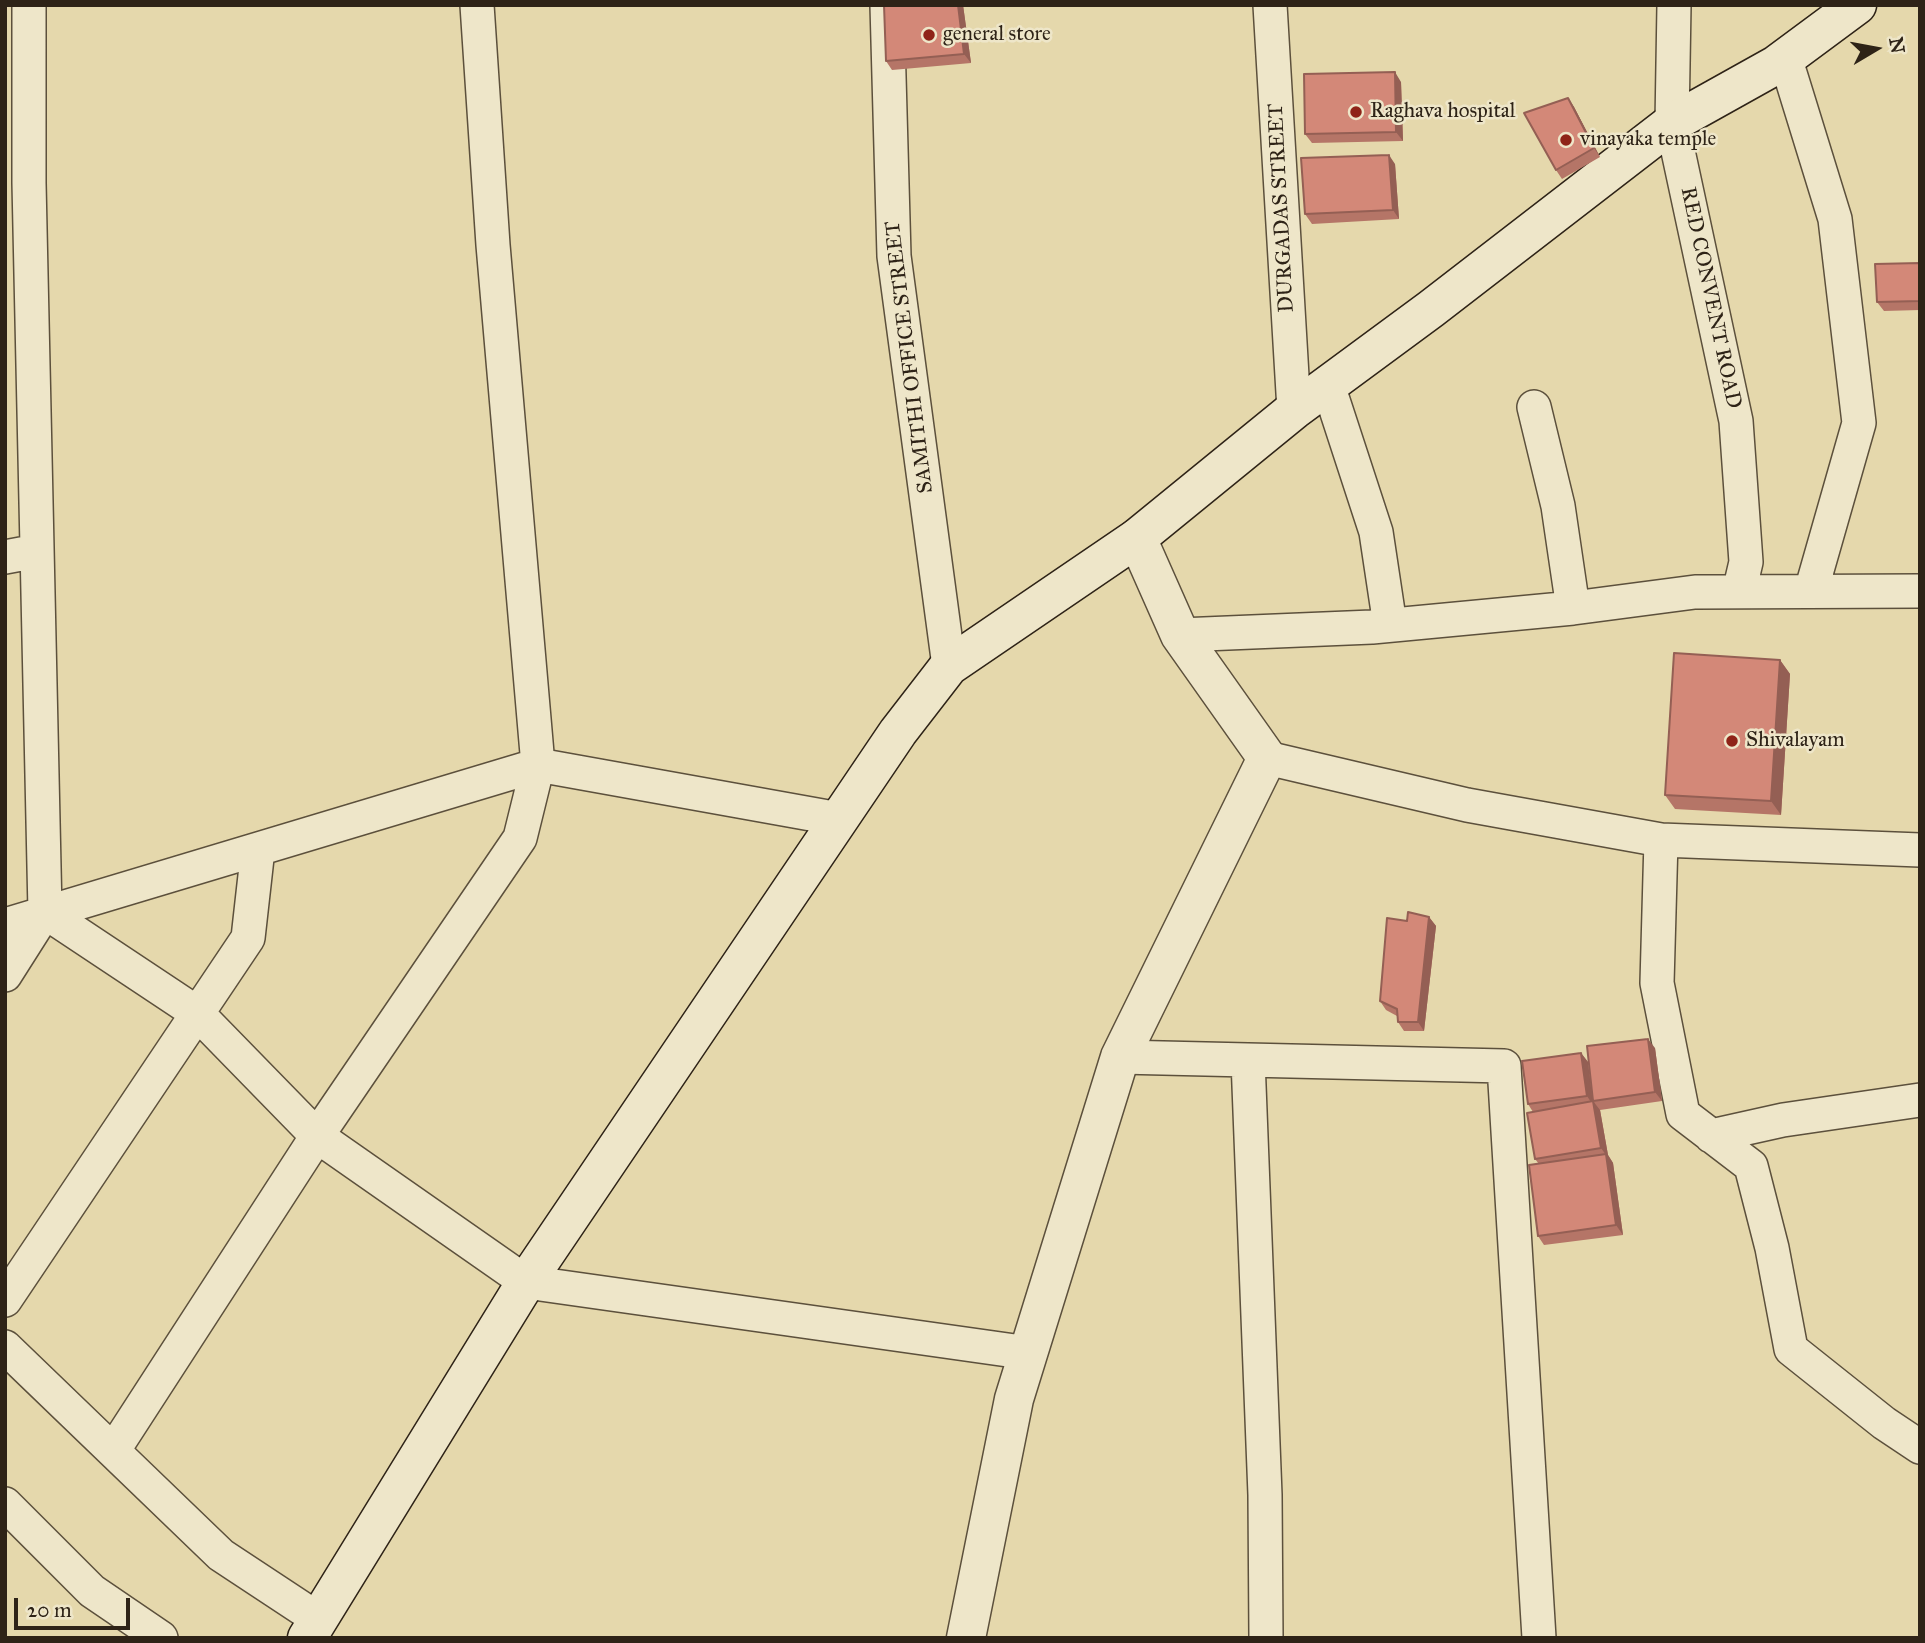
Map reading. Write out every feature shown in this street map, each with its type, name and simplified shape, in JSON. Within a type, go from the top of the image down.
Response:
[{"type":"main road","points":[[313,1628],[526,1282],[898,732],[949,666],[1137,538],[1294,410],[1672,123],[1724,96],[1785,57],[1857,5]]},
{"type":"main road","points":[[966,1638],[1014,1399],[1120,1057],[1266,758],[1180,635],[1137,538]]},
{"type":"street","points":[[5,975],[45,912],[37,551],[17,48],[29,5]]},
{"type":"street","points":[[113,1451],[317,1136],[520,838],[538,765],[493,245],[477,5]]},
{"type":"street","name":"SAMITHI OFFICE STREET","points":[[887,5],[894,256],[949,666]]},
{"type":"street","name":"DURGADAS STREET","points":[[1270,5],[1294,410]]},
{"type":"street","name":"RED CONVENT ROAD","points":[[1674,5],[1672,123],[1736,421],[1746,562],[1739,592]]},
{"type":"street","points":[[1785,57],[1835,219],[1860,423],[1811,591]]},
{"type":"street","points":[[1328,385],[1376,532],[1390,625]]},
{"type":"street","points":[[1534,407],[1558,506],[1573,608]]},
{"type":"street","points":[[5,557],[37,551]]},
{"type":"street","points":[[1180,635],[1390,625],[1573,608],[1695,592],[1920,591]]},
{"type":"street","points":[[1266,758],[1467,805],[1661,840],[1800,848],[1920,850]]},
{"type":"street","points":[[5,925],[538,765],[839,819]]},
{"type":"street","points":[[1661,840],[1657,982],[1683,1114],[1751,1166],[1772,1248],[1791,1349],[1884,1423],[1920,1447]]},
{"type":"street","points":[[5,1300],[248,938],[258,849]]},
{"type":"street","points":[[45,912],[197,1013],[317,1136],[526,1282],[1028,1353]]},
{"type":"street","points":[[1120,1057],[1504,1066],[1539,1638]]},
{"type":"street","points":[[1248,1060],[1265,1495],[1266,1638]]},
{"type":"street","points":[[1711,1136],[1783,1120],[1920,1100]]},
{"type":"street","points":[[5,1348],[221,1555],[313,1628]]},
{"type":"street","points":[[5,1504],[92,1591],[162,1638]]},
{"type":"building","name":"general store","points":[[884,5],[958,5],[964,54],[886,61]]},
{"type":"building","name":"Raghava hospital","points":[[1395,72],[1396,132],[1305,134],[1304,74]]},
{"type":"building","name":"vinayaka temple","points":[[1568,98],[1594,148],[1556,170],[1524,113]]},
{"type":"building","points":[[1389,155],[1393,210],[1305,214],[1301,158]]},
{"type":"building","points":[[1920,263],[1920,301],[1877,302],[1875,264]]},
{"type":"building","name":"Shivalayam","points":[[1674,653],[1780,660],[1771,801],[1665,795]]},
{"type":"building","points":[[1408,912],[1429,917],[1418,1022],[1398,1022],[1397,1009],[1380,1001],[1387,918],[1407,921]]},
{"type":"building","points":[[1648,1039],[1655,1092],[1593,1101],[1587,1046]]},
{"type":"building","points":[[1581,1053],[1587,1096],[1528,1104],[1522,1061]]},
{"type":"building","points":[[1593,1101],[1601,1148],[1535,1159],[1527,1113]]},
{"type":"building","points":[[1606,1154],[1616,1225],[1538,1236],[1529,1165]]},
{"type":"place","name":"general store","points":[[929,35]]},
{"type":"place","name":"Raghava hospital","points":[[1356,112]]},
{"type":"place","name":"vinayaka temple","points":[[1566,140]]},
{"type":"place","name":"Shivalayam","points":[[1732,741]]}]
